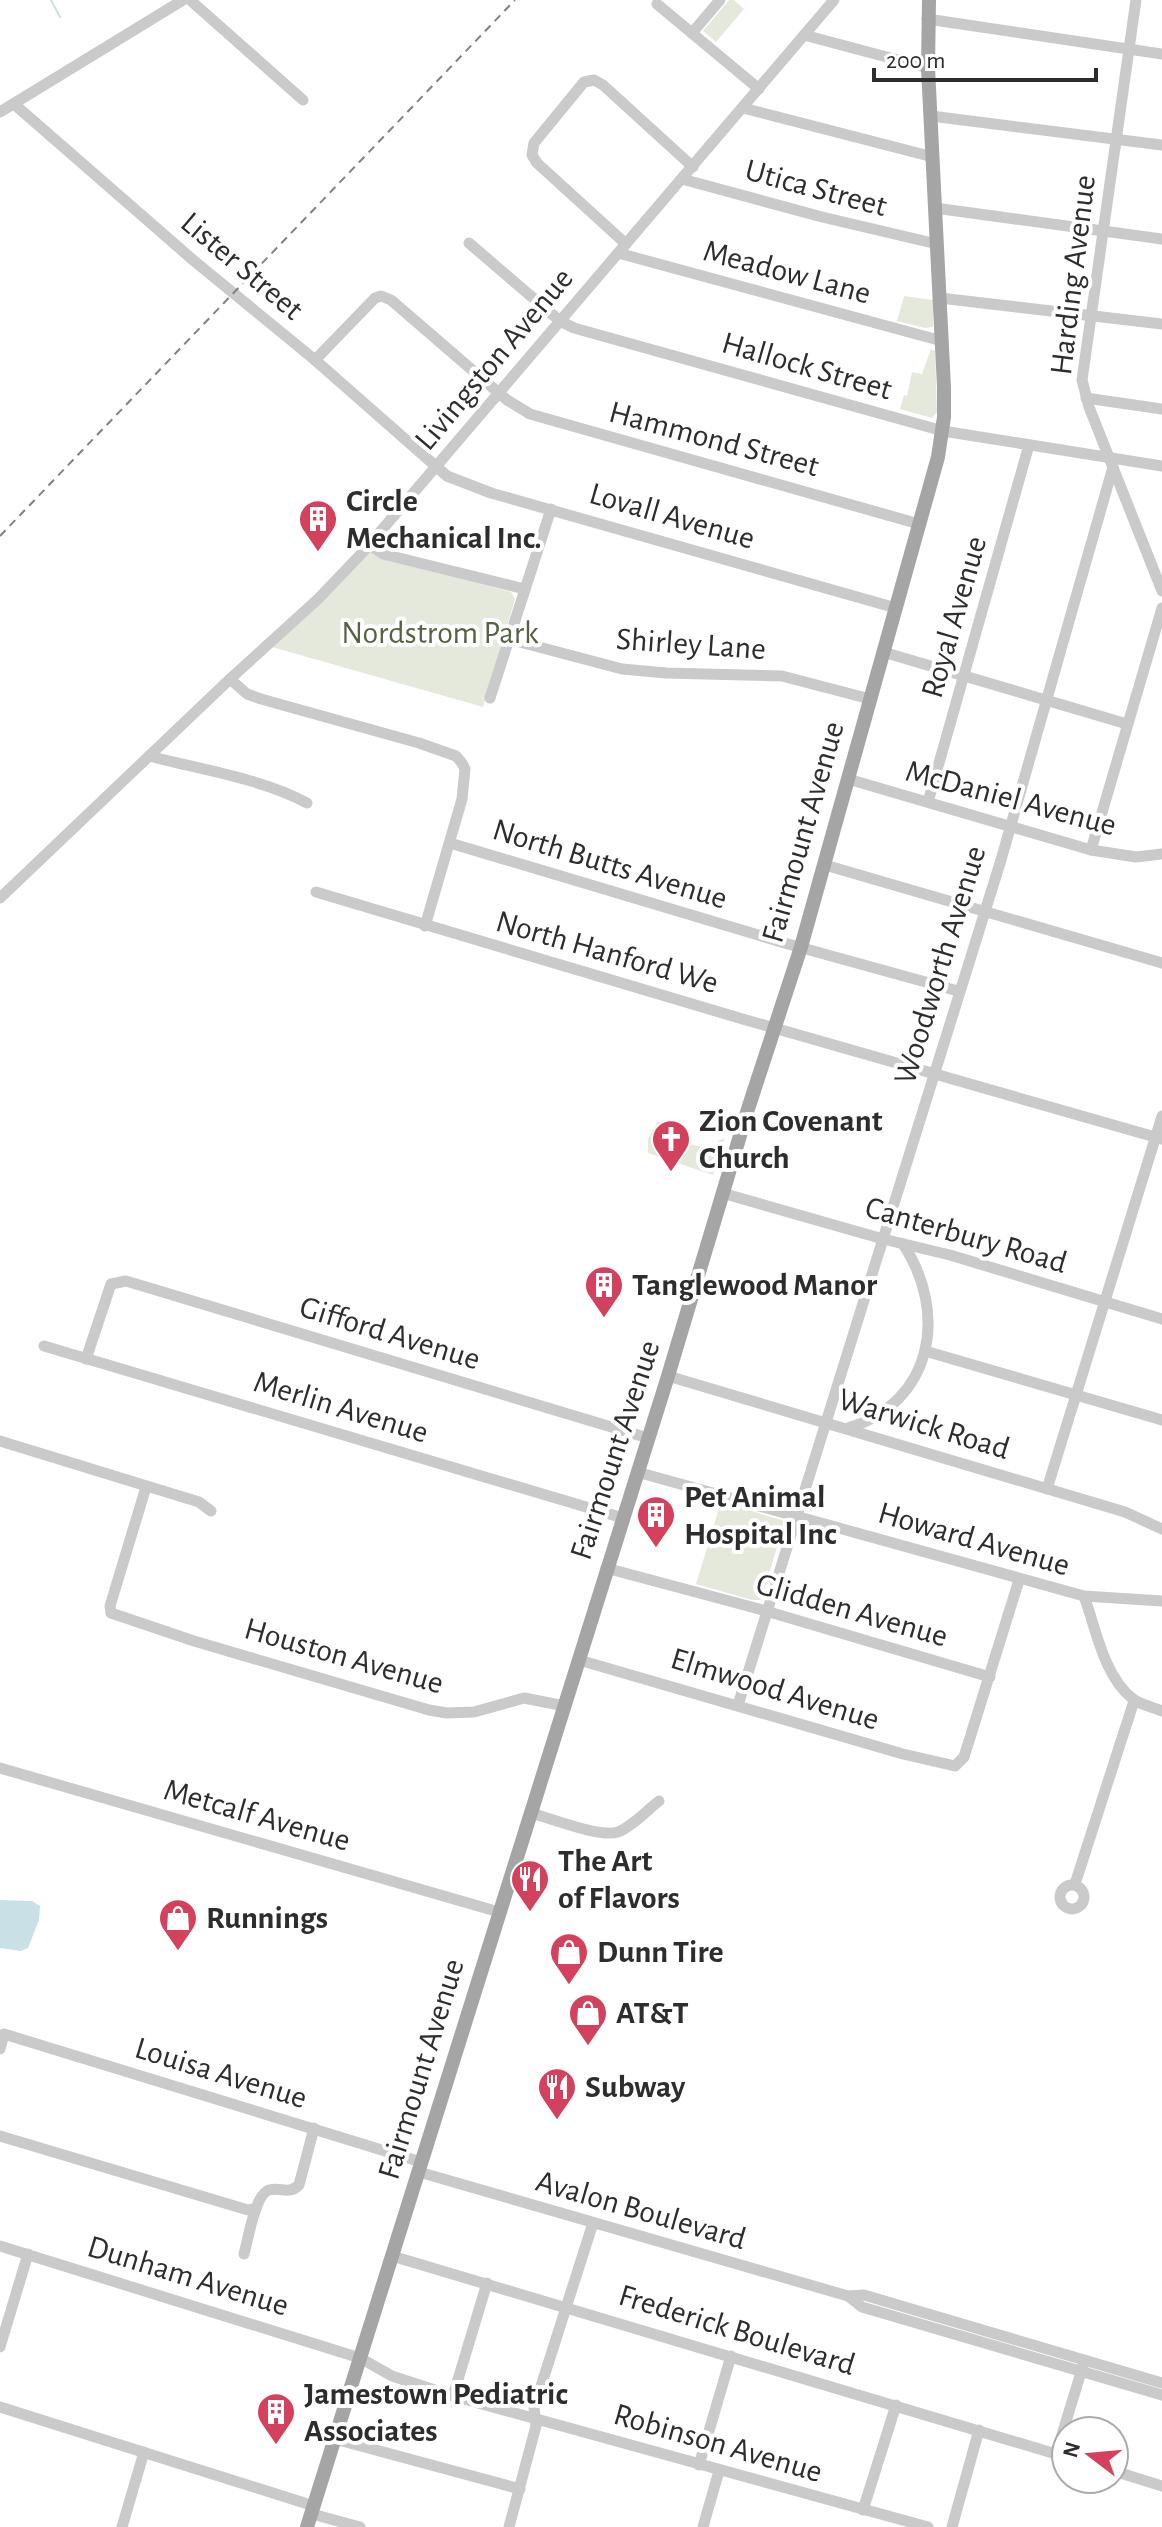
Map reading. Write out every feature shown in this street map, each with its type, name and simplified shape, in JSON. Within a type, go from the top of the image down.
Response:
[{"type":"main road","name":"Fairmount Avenue","points":[[311,2516],[668,1376],[773,1027],[801,947],[938,457],[943,431],[942,341],[928,68],[929,0]]},
{"type":"street","points":[[0,112],[183,0]]},
{"type":"street","points":[[190,0],[303,100]]},
{"type":"street","points":[[692,33],[720,0]]},
{"type":"street","name":"Livingston Avenue","points":[[0,898],[318,599],[370,545],[834,0]]},
{"type":"street","name":"Harding Avenue","points":[[1136,0],[1082,380],[1111,462],[1159,573],[1162,591]]},
{"type":"street","points":[[657,4],[759,89]]},
{"type":"street","points":[[927,19],[1162,54]]},
{"type":"street","points":[[804,35],[928,68]]},
{"type":"street","points":[[622,248],[532,155],[534,143],[584,82],[594,80],[603,85],[693,167]]},
{"type":"street","name":"Lister Street","points":[[14,104],[437,468]]},
{"type":"street","points":[[743,108],[933,157]]},
{"type":"street","points":[[931,116],[1162,145]]},
{"type":"street","name":"Utica Street","points":[[682,179],[937,244]]},
{"type":"street","points":[[935,208],[1162,239]]},
{"type":"street","name":"Hallock Street","points":[[469,243],[560,321],[574,328],[943,431],[1111,462],[1162,466]]},
{"type":"street","name":"Meadow Lane","points":[[622,248],[942,341]]},
{"type":"street","name":"Hammond Street","points":[[315,360],[375,298],[381,296],[391,300],[500,394],[530,414],[919,524]]},
{"type":"street","points":[[940,298],[1162,324]]},
{"type":"street","points":[[1086,398],[1162,409]]},
{"type":"street","name":"Royal Avenue","points":[[928,802],[1029,445]]},
{"type":"street","name":"Woodworth Avenue","points":[[738,1705],[985,911],[1111,462]]},
{"type":"street","name":"Lovall Avenue","points":[[437,468],[453,480],[896,608]]},
{"type":"street","points":[[490,698],[551,509]]},
{"type":"street","points":[[370,545],[383,554],[525,589]]},
{"type":"street","points":[[1091,850],[1162,608]]},
{"type":"street","name":"Shirley Lane","points":[[509,639],[622,669],[782,676],[870,699]]},
{"type":"street","points":[[883,652],[1127,724]]},
{"type":"street","points":[[230,679],[247,694],[419,743],[456,756],[462,763],[465,785],[425,926]]},
{"type":"street","points":[[149,756],[281,791],[307,803]]},
{"type":"street","name":"McDaniel Avenue","points":[[848,779],[1091,850],[1136,857],[1162,854]]},
{"type":"street","name":"North Butts Avenue","points":[[450,843],[958,991]]},
{"type":"street","points":[[825,865],[1162,963]]},
{"type":"street","name":"North Hanford We","points":[[316,892],[1158,1138]]},
{"type":"street","points":[[1047,1489],[1103,1301],[1158,1138],[1162,1116]]},
{"type":"street","name":"Canterbury Road","points":[[722,1193],[1162,1319]]},
{"type":"street","points":[[847,1428],[872,1419],[900,1396],[915,1377],[925,1351],[929,1307],[922,1278],[903,1244]]},
{"type":"street","name":"Gifford Avenue","points":[[86,1359],[111,1284],[126,1281],[648,1438]]},
{"type":"street","name":"Merlin Avenue","points":[[44,1346],[623,1518]]},
{"type":"street","points":[[925,1351],[1162,1420]]},
{"type":"street","name":"Warwick Road","points":[[668,1376],[1125,1512],[1162,1529]]},
{"type":"street","points":[[0,1441],[199,1502],[211,1511]]},
{"type":"street","name":"Howard Avenue","points":[[637,1472],[1084,1596],[1162,1601]]},
{"type":"street","name":"Houston Avenue","points":[[146,1487],[110,1606],[111,1613],[194,1641],[429,1710],[474,1712],[524,1698],[565,1706]]},
{"type":"street","name":"Glidden Avenue","points":[[606,1568],[990,1677]]},
{"type":"street","points":[[990,1677],[1019,1580]]},
{"type":"street","points":[[1084,1596],[1108,1663],[1123,1689],[1134,1701],[1162,1711]]},
{"type":"street","name":"Elmwood Avenue","points":[[579,1660],[949,1766],[957,1765],[964,1757],[990,1677]]},
{"type":"street","points":[[1075,1884],[1134,1701]]},
{"type":"street","name":"Metcalf Avenue","points":[[0,1768],[499,1912]]},
{"type":"street","points":[[531,1813],[614,1833],[632,1824],[659,1801]]},
{"type":"street","name":"Louisa Avenue","points":[[0,2049],[4,2034],[314,2128],[420,2167]]},
{"type":"street","points":[[244,2254],[253,2209],[262,2193],[271,2189],[287,2192],[299,2185],[314,2128]]},
{"type":"street","points":[[0,2136],[253,2209]]},
{"type":"street","name":"Avalon Boulevard","points":[[420,2167],[593,2223],[848,2296],[862,2307],[1083,2366],[1162,2383]]},
{"type":"street","points":[[509,2527],[536,2419],[534,2408],[593,2223]]},
{"type":"street","name":"Dunham Avenue","points":[[0,2246],[360,2358]]},
{"type":"street","points":[[0,2347],[28,2254]]},
{"type":"street","name":"Frederick Boulevard","points":[[392,2256],[1050,2452]]},
{"type":"street","points":[[453,2396],[487,2283]]},
{"type":"street","points":[[699,2465],[731,2356]]},
{"type":"street","name":"Robinson Avenue","points":[[360,2358],[392,2376],[453,2396],[928,2527]]},
{"type":"street","points":[[1071,2415],[1083,2366]]},
{"type":"street","name":"Avalon Boulevard","points":[[1083,2366],[1162,2395]]},
{"type":"street","points":[[863,2510],[896,2405]]},
{"type":"street","points":[[0,2407],[144,2452],[311,2516],[360,2527]]},
{"type":"street","points":[[952,2527],[979,2430]]},
{"type":"street","points":[[335,2439],[520,2489]]},
{"type":"street","points":[[122,2527],[144,2452]]},
{"type":"street","points":[[703,2527],[719,2471]]},
{"type":"street","points":[[1130,2476],[1162,2486]]},
{"type":"green space","points":[[729,0],[734,0],[744,9],[716,42],[703,31]]},
{"type":"green space","points":[[904,296],[933,300],[933,327],[897,321]]},
{"type":"green space","points":[[931,349],[935,351],[937,412],[932,418],[900,409],[904,395],[907,396],[912,372],[922,374]]},
{"type":"green space","name":"Nordstrom Park","points":[[370,551],[511,592],[515,599],[483,707],[272,647]]},
{"type":"green space","points":[[657,1122],[661,1122],[662,1130],[677,1141],[714,1150],[718,1141],[725,1138],[713,1175],[648,1153],[648,1139]]},
{"type":"green space","points":[[721,1502],[785,1521],[761,1600],[696,1584]]},
{"type":"water","points":[[0,1900],[32,1901],[40,1906],[39,1920],[28,1948],[21,1951],[0,1948]]},
{"type":"waterway","points":[[51,0],[60,17]]},
{"type":"railway","points":[[0,536],[515,0]]},
{"type":"place","name":"Circle Mechanical Inc.","points":[[318,553]]},
{"type":"place","name":"Zion Covenant Church","points":[[671,1173]]},
{"type":"place","name":"Tanglewood Manor","points":[[604,1319]]},
{"type":"place","name":"Pet Animal Hospital Inc","points":[[656,1549]]},
{"type":"place","name":"The Art of Flavors","points":[[530,1913]]},
{"type":"place","name":"Runnings","points":[[178,1952]]},
{"type":"place","name":"Dunn Tire","points":[[569,1986]]},
{"type":"place","name":"AT&T","points":[[588,2047]]},
{"type":"place","name":"Subway","points":[[557,2121]]},
{"type":"place","name":"Jamestown Pediatric Associates","points":[[276,2446]]}]
